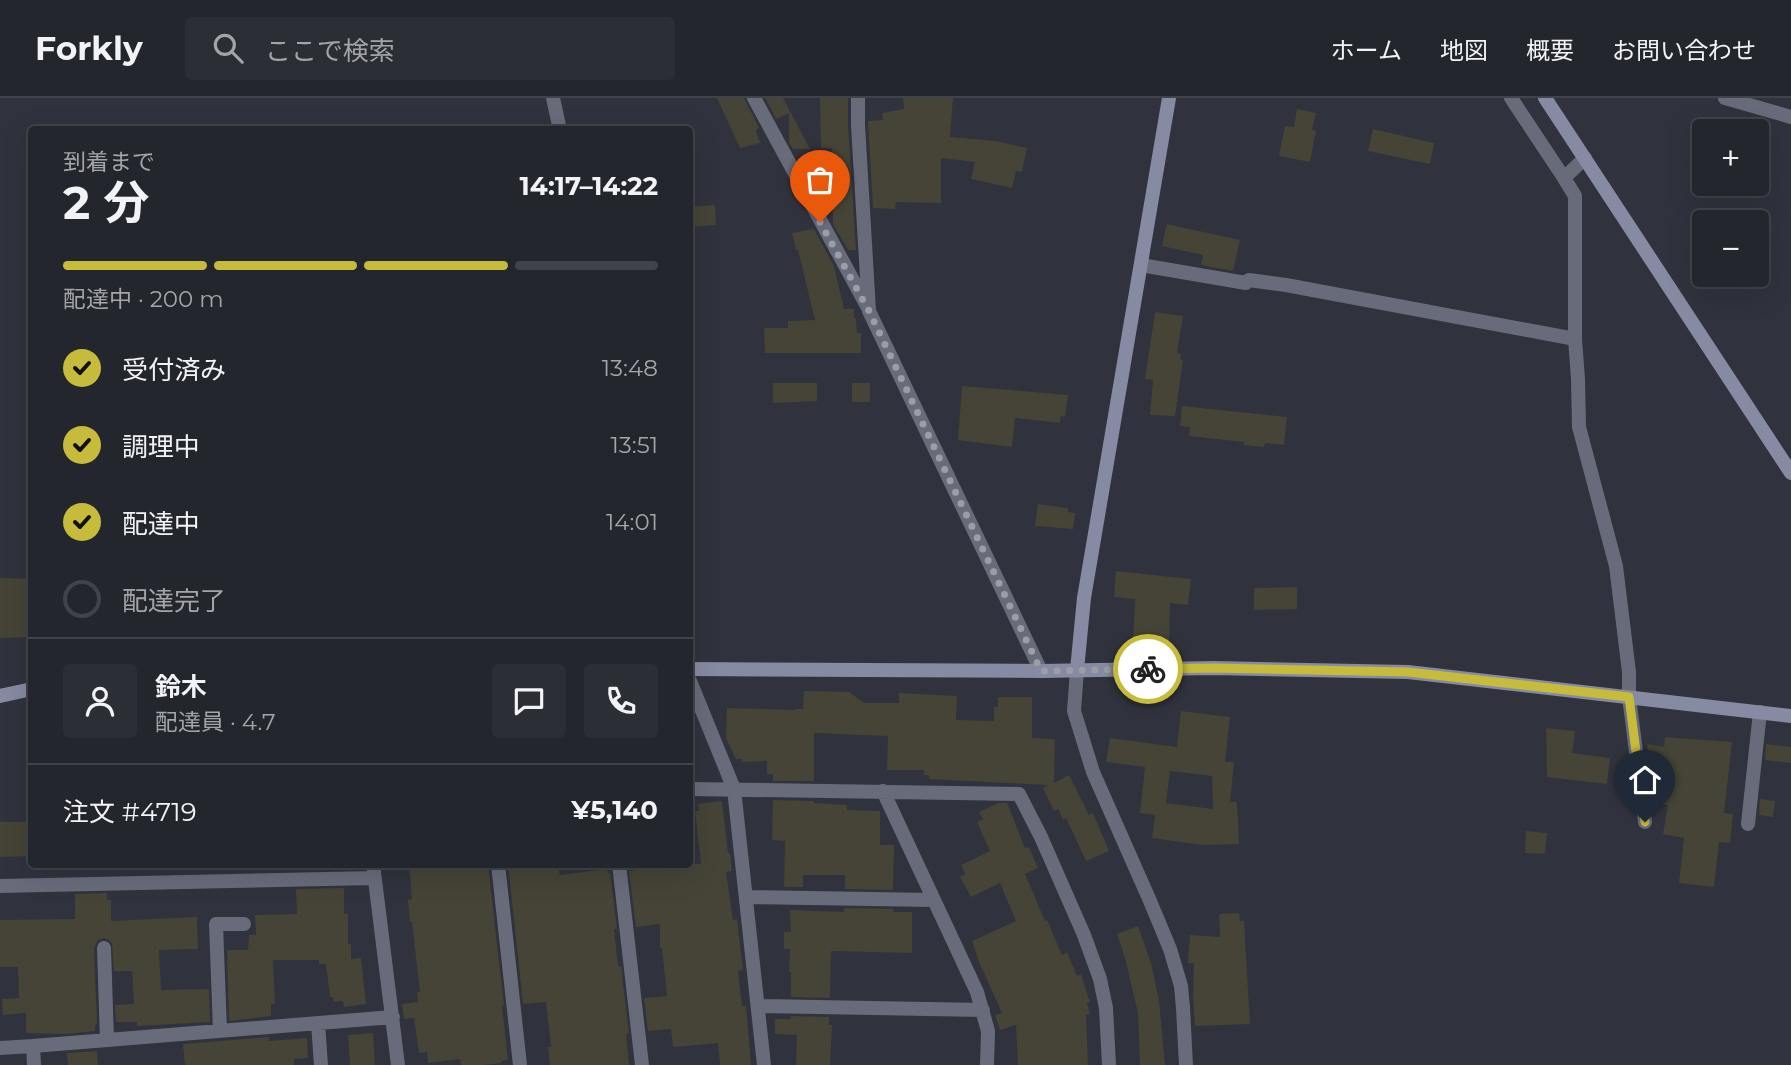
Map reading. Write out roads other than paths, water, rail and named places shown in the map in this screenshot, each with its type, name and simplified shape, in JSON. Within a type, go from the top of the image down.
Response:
[{"type":"street","points":[[553,98],[559,126]]},
{"type":"street","points":[[754,98],[869,311],[1041,671]]},
{"type":"street","points":[[858,98],[869,311]]},
{"type":"street","points":[[1169,98],[1084,598],[1074,711],[1093,772],[1170,949],[1181,986],[1186,1065]]},
{"type":"street","points":[[1511,98],[1575,196],[1575,339],[1579,427],[1616,566],[1645,822]]},
{"type":"street","points":[[1545,98],[1791,473]]},
{"type":"street","points":[[1725,98],[1791,117]]},
{"type":"street","points":[[1564,178],[1585,158]]},
{"type":"street","points":[[1141,265],[1246,283],[1249,280],[1286,285],[1575,339]]},
{"type":"street","points":[[693,669],[1041,671],[1214,668],[1408,672],[1791,716]]},
{"type":"street","points":[[693,688],[734,789],[764,1065]]},
{"type":"street","points":[[0,696],[28,690]]},
{"type":"street","points":[[1748,824],[1760,712]]},
{"type":"street","points":[[693,789],[1019,794],[1084,935],[1100,979],[1106,1008],[1109,1065]]},
{"type":"street","points":[[883,791],[977,992],[988,1031],[987,1065]]},
{"type":"street","points":[[498,868],[520,1065]]},
{"type":"street","points":[[620,868],[642,1065]]},
{"type":"street","points":[[0,886],[374,871],[398,1065]]},
{"type":"street","points":[[747,897],[933,900]]},
{"type":"street","points":[[220,1031],[216,924],[244,924]]},
{"type":"street","points":[[104,948],[107,1040]]},
{"type":"street","points":[[758,1006],[983,1010]]},
{"type":"street","points":[[0,1048],[393,1017]]},
{"type":"street","points":[[318,1023],[321,1065]]},
{"type":"street","points":[[33,1046],[34,1065]]}]
